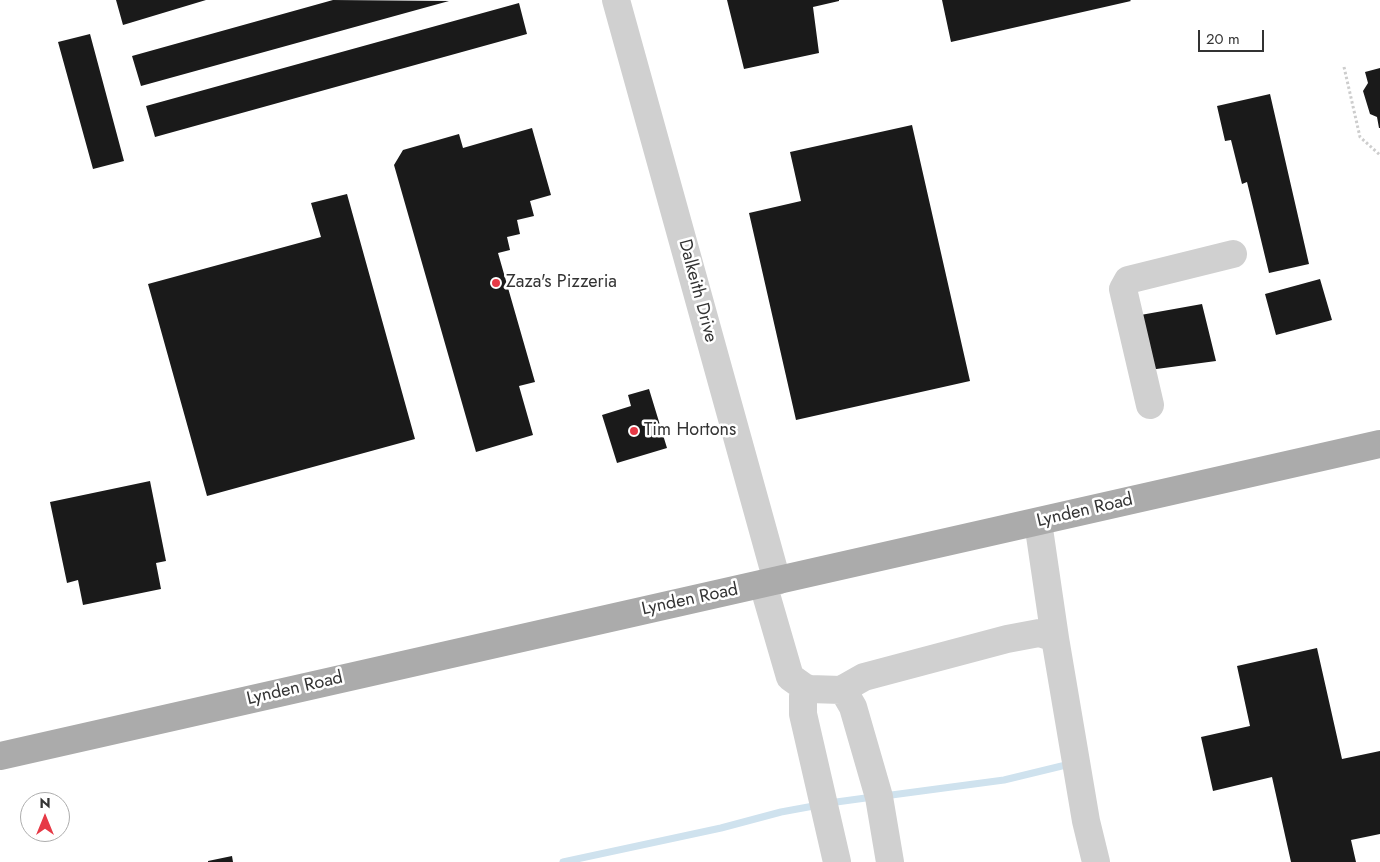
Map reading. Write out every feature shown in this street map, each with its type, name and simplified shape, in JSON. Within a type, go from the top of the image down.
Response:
[{"type":"main road","name":"Lynden Road","points":[[0,756],[1380,444]]},
{"type":"street","name":"Dalkeith Drive","points":[[616,0],[770,583],[790,677],[804,687]]},
{"type":"street","points":[[1150,405],[1123,289],[1128,280],[1233,254]]},
{"type":"street","points":[[1038,522],[1055,638],[1086,821],[1096,862]]},
{"type":"street","points":[[837,862],[803,714],[804,687],[810,689],[841,690],[864,677],[1007,639],[1039,634],[1055,638]]},
{"type":"street","points":[[841,690],[853,707],[879,796],[890,862]]},
{"type":"path","points":[[1344,67],[1360,137],[1380,155]]},
{"type":"building","points":[[116,0],[206,0],[123,25]]},
{"type":"building","points":[[333,0],[449,1],[141,86],[132,56]]},
{"type":"building","points":[[727,0],[839,1],[813,7],[819,53],[744,69]]},
{"type":"building","points":[[942,0],[1130,0],[1131,1],[951,42]]},
{"type":"building","points":[[519,3],[527,34],[155,137],[146,106]]},
{"type":"building","points":[[90,34],[124,161],[93,169],[58,42]]},
{"type":"building","points":[[1380,68],[1379,128],[1377,117],[1370,114],[1363,91],[1368,83],[1365,72]]},
{"type":"building","points":[[1270,94],[1309,264],[1269,273],[1247,182],[1242,184],[1231,140],[1225,141],[1217,106]]},
{"type":"building","points":[[912,125],[970,381],[796,420],[749,213],[801,201],[790,152]]},
{"type":"building","points":[[532,128],[551,195],[530,201],[534,216],[517,220],[520,234],[507,237],[510,250],[498,253],[535,382],[519,386],[533,435],[476,452],[394,165],[403,150],[459,134],[463,148]]},
{"type":"building","points":[[347,194],[415,439],[207,496],[148,284],[321,237],[311,203]]},
{"type":"building","points":[[1320,279],[1332,320],[1276,335],[1265,294]]},
{"type":"building","points":[[1202,304],[1216,361],[1149,370],[1135,316]]},
{"type":"building","name":"Tim Hortons","points":[[649,389],[667,448],[617,463],[602,415],[631,406],[628,395]]},
{"type":"building","points":[[150,481],[166,561],[156,563],[161,589],[83,605],[78,580],[67,583],[50,502]]},
{"type":"building","points":[[1317,648],[1342,759],[1380,751],[1380,834],[1351,840],[1356,862],[1291,862],[1272,777],[1213,791],[1201,737],[1250,726],[1237,666]]},
{"type":"building","points":[[232,856],[233,862],[208,862],[208,861]]},
{"type":"waterway","points":[[884,796],[1004,780],[1070,764]]},
{"type":"waterway","points":[[829,803],[873,797]]},
{"type":"waterway","points":[[563,862],[819,805]]},
{"type":"place","name":"Zaza's Pizzeria","points":[[496,283]]},
{"type":"place","name":"Tim Hortons","points":[[634,431]]}]
